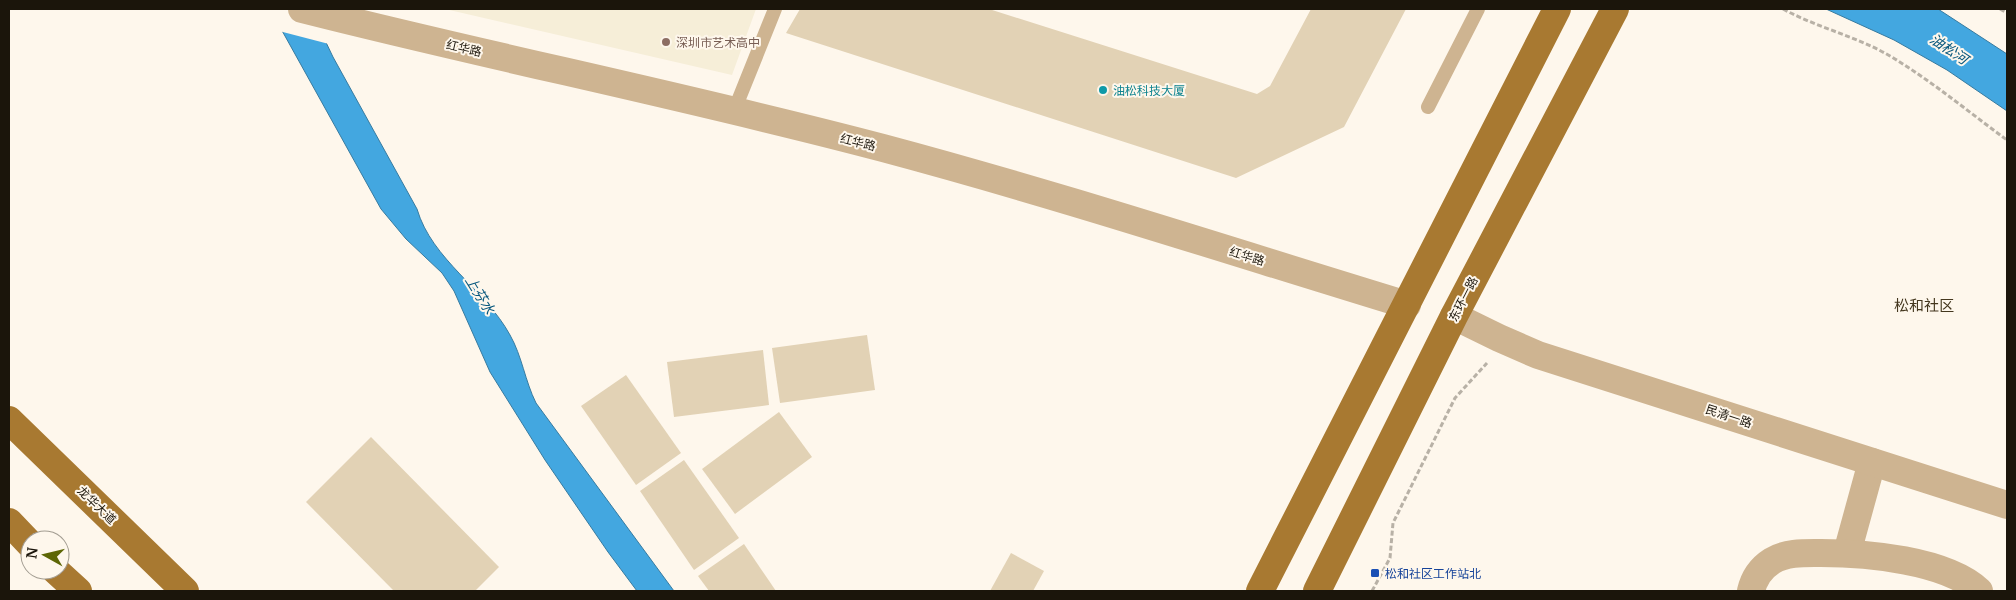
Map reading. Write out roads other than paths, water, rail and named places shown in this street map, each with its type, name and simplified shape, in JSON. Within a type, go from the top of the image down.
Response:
[{"type":"main road","points":[[1260,591],[1557,9]]},
{"type":"main road","name":"东环一路","points":[[1317,591],[1454,316],[1615,9]]},
{"type":"main road","name":"龙华大道","points":[[9,420],[185,591]]},
{"type":"main road","points":[[9,522],[20,534]]},
{"type":"main road","points":[[66,580],[78,591]]},
{"type":"street","name":"红华路","points":[[302,9],[874,146],[994,179],[1407,305]]},
{"type":"street","name":"民清一路","points":[[1454,316],[1538,354],[2007,505]]},
{"type":"street","points":[[1847,553],[1872,462]]},
{"type":"street","points":[[1752,591],[1754,581],[1762,568],[1773,560],[1806,553],[1847,553],[1887,557],[1958,577],[1979,591]]},
{"type":"lane","points":[[734,111],[775,9]]},
{"type":"lane","points":[[1428,107],[1478,9]]},
{"type":"water","points":[[270,9],[310,9],[333,57],[417,209],[424,227],[434,244],[499,318],[514,343],[536,403],[674,591],[637,591],[608,552],[545,460],[490,372],[454,291],[442,273],[406,239],[381,209]]},
{"type":"water","name":"油松河","points":[[1826,9],[1938,9],[2007,54],[2007,111],[1947,70],[1894,40]]},
{"type":"place","name":"深圳市艺术高中","points":[[666,42]]},
{"type":"place","name":"油松科技大厦","points":[[1103,90]]},
{"type":"place","name":"松和社区工作站北","points":[[1375,573]]},
{"type":"district","name":"松和社区","points":[[1924,305]]},
{"type":"water label","name":"上芬水","points":[[480,295]]}]
